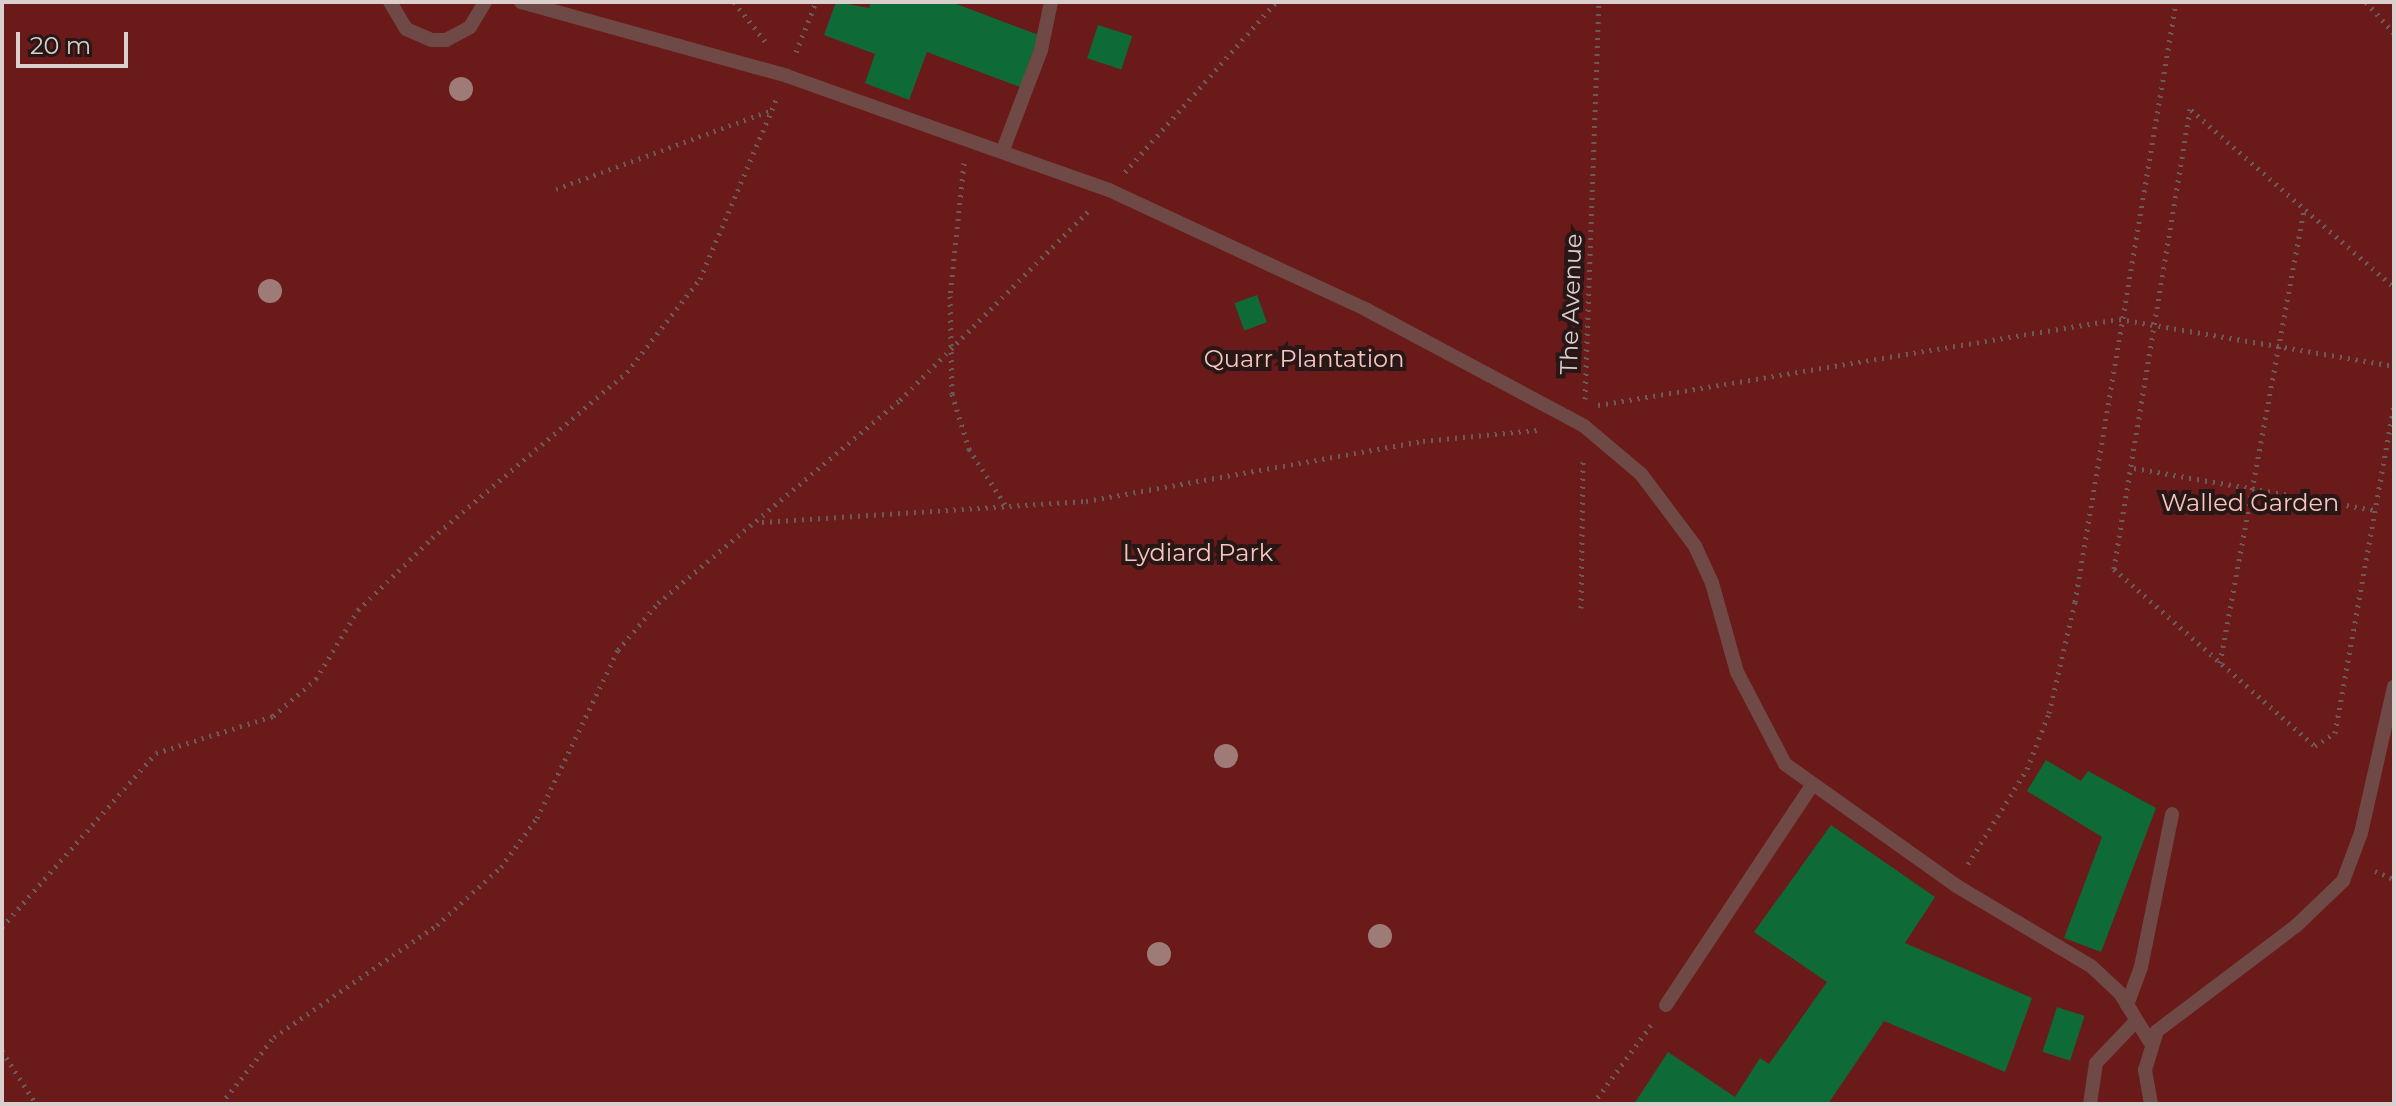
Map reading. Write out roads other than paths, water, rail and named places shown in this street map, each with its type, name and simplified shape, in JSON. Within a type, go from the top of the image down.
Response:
[{"type":"lane","points":[[390,2],[406,29],[446,40],[470,27],[485,2]]},
{"type":"lane","points":[[521,2],[787,76],[1109,190],[1367,310],[1584,426],[1641,474],[1695,546],[1752,706],[1785,764],[1811,787],[1955,885],[2091,966],[2127,1005],[2150,1042]]},
{"type":"lane","points":[[1003,150],[1041,50],[1051,2]]},
{"type":"lane","points":[[2151,1104],[2145,1070],[2150,1042],[2164,1022],[2296,926],[2343,881],[2361,833],[2394,687]]},
{"type":"lane","points":[[1666,1005],[1811,787]]},
{"type":"lane","points":[[2127,1005],[2141,967],[2172,814]]},
{"type":"lane","points":[[2090,1104],[2096,1063],[2136,1021]]},
{"type":"park label","name":"Quarr Plantation","points":[[1304,359]]},
{"type":"park label","name":"Walled Garden","points":[[2250,503]]},
{"type":"park label","name":"Lydiard Park","points":[[1198,553]]}]
